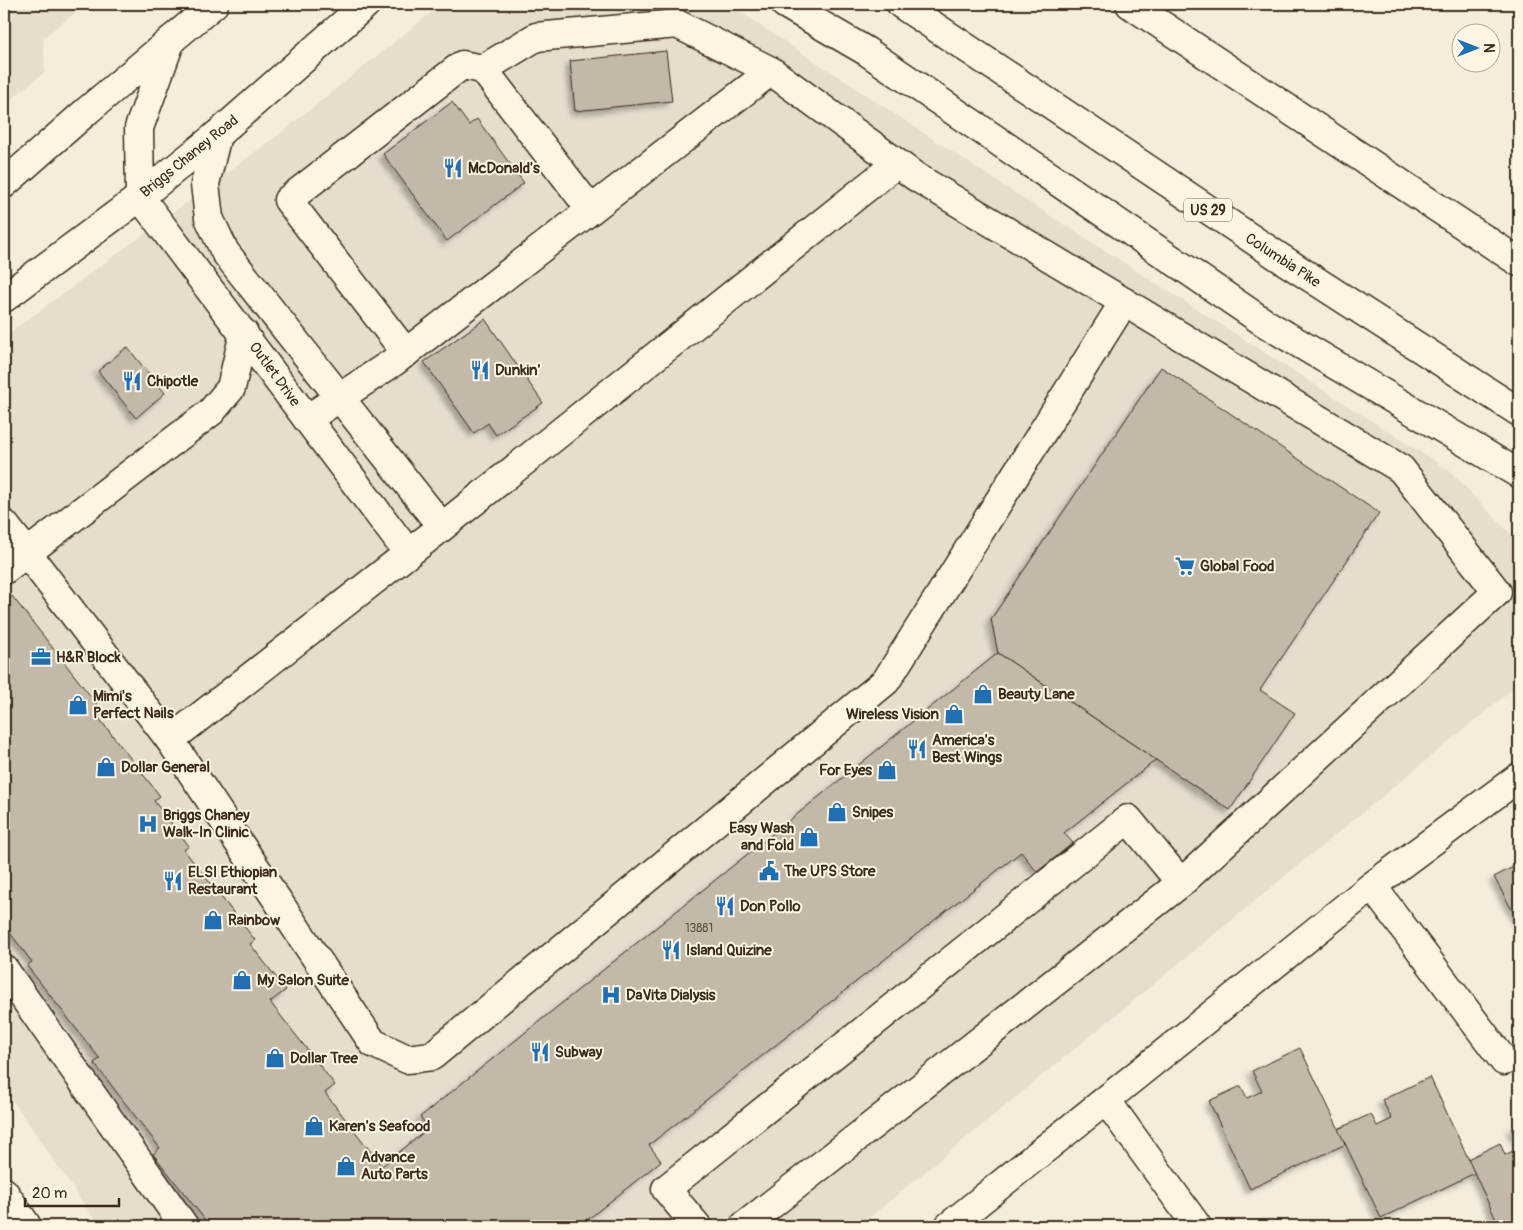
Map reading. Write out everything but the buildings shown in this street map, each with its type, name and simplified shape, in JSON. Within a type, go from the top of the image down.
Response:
[{"type":"main road","points":[[4,184],[88,110],[214,4]]},
{"type":"main road","name":"Briggs Chaney Road","points":[[4,298],[140,197],[217,135],[366,4]]},
{"type":"main road","points":[[785,4],[866,51],[1266,324],[1519,474]]},
{"type":"main road","name":"Columbia Pike","points":[[901,4],[1278,257],[1519,412]]},
{"type":"main road","points":[[1130,4],[1519,262]]},
{"type":"main road","points":[[406,353],[288,200],[462,65],[484,69],[536,37],[677,24],[771,71],[896,164],[1401,469],[1498,592],[1180,883],[744,1226]]},
{"type":"main road","points":[[140,197],[139,128],[172,39]]},
{"type":"main road","points":[[484,69],[591,210]]},
{"type":"main road","points":[[307,419],[406,353],[771,71]]},
{"type":"main road","points":[[217,135],[205,184],[209,218],[225,252],[442,527]]},
{"type":"main road","points":[[170,740],[442,527],[896,164]]},
{"type":"main road","name":"Outlet Drive","points":[[140,197],[408,553]]},
{"type":"main road","points":[[4,524],[170,740],[373,1044],[407,1058],[432,1056],[886,681],[1124,302]]},
{"type":"main road","points":[[4,570],[211,412],[231,388],[244,333]]},
{"type":"main road","points":[[949,1226],[1372,886],[1519,778]]},
{"type":"main road","points":[[697,1226],[666,1189],[1128,819],[1180,883]]},
{"type":"main road","points":[[1372,886],[1504,1061]]},
{"type":"main road","points":[[4,969],[184,1226]]},
{"type":"main road","points":[[1106,1100],[1198,1226]]},
{"type":"shaded area","points":[[4,4],[86,4],[43,38],[45,72],[4,105]]},
{"type":"shaded area","points":[[442,4],[728,4],[1024,199],[1450,471],[1519,543],[1519,684],[859,1226],[99,1226],[4,1088],[4,337],[277,136]]},
{"type":"place","name":"McDonald's","points":[[453,168]]},
{"type":"place","name":"Dunkin'","points":[[480,370]]},
{"type":"place","name":"Chipotle","points":[[132,381]]},
{"type":"place","name":"Global Food","points":[[1185,566]]},
{"type":"place","name":"H&R Block","points":[[41,657]]},
{"type":"place","name":"Beauty Lane","points":[[983,694]]},
{"type":"place","name":"Mimi's Perfect Nails","points":[[78,705]]},
{"type":"place","name":"Wireless Vision","points":[[954,714]]},
{"type":"place","name":"America's Best Wings","points":[[917,749]]},
{"type":"place","name":"Dollar General","points":[[106,767]]},
{"type":"place","name":"For Eyes","points":[[887,770]]},
{"type":"place","name":"Snipes","points":[[837,812]]},
{"type":"place","name":"Briggs Chaney Walk-In Clinic","points":[[148,824]]},
{"type":"place","name":"Easy Wash and Fold","points":[[809,837]]},
{"type":"place","name":"The UPS Store","points":[[769,871]]},
{"type":"place","name":"ELSI Ethiopian Restaurant","points":[[173,881]]},
{"type":"place","name":"Don Pollo","points":[[725,906]]},
{"type":"place","name":"Rainbow","points":[[213,920]]},
{"type":"place","name":"Island Quizine","points":[[671,950]]},
{"type":"place","name":"My Salon Suite","points":[[242,980]]},
{"type":"place","name":"DaVita Dialysis","points":[[611,995]]},
{"type":"place","name":"Subway","points":[[540,1052]]},
{"type":"place","name":"Dollar Tree","points":[[275,1058]]},
{"type":"place","name":"Karen's Seafood","points":[[314,1126]]},
{"type":"place","name":"Advance Auto Parts","points":[[346,1166]]}]
